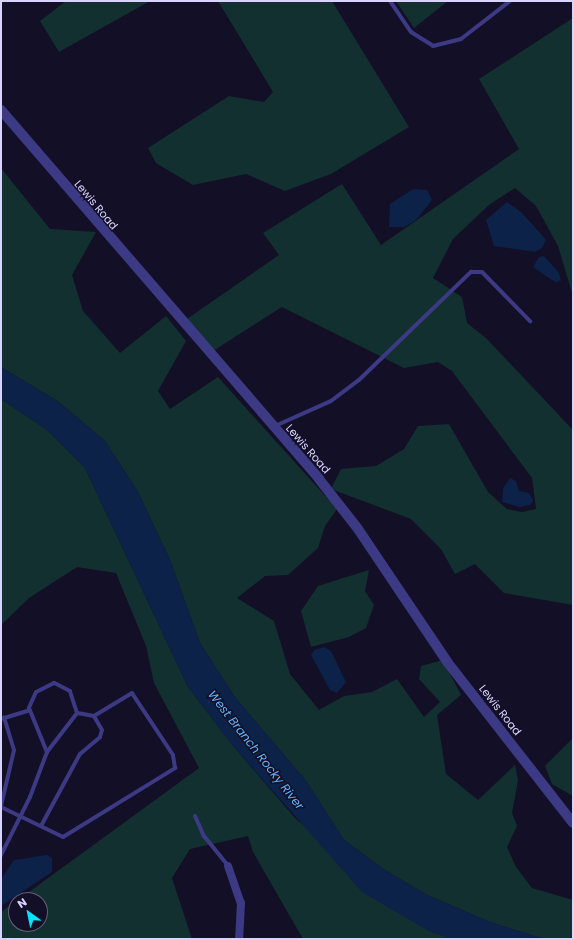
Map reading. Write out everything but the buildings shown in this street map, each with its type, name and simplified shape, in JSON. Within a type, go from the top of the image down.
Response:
[{"type":"street","name":"Lewis Road","points":[[1,110],[273,427],[358,530],[448,663],[573,823]]},
{"type":"street","points":[[228,866],[241,903],[239,939]]},
{"type":"lane","points":[[390,1],[411,32],[433,46],[461,39],[510,1]]},
{"type":"lane","points":[[273,427],[331,401],[359,380],[470,272],[482,272],[530,321]]},
{"type":"lane","points":[[46,752],[30,710],[36,692],[54,683],[70,691],[77,713]]},
{"type":"lane","points":[[30,710],[3,718],[14,750],[1,806],[19,818],[41,826],[63,837],[175,768],[173,755],[132,693],[94,716],[77,713]]},
{"type":"lane","points":[[1,855],[19,818],[46,752],[77,713]]},
{"type":"lane","points":[[41,826],[80,754],[100,737],[102,730],[94,716]]},
{"type":"lane","points":[[195,816],[204,836],[228,866]]},
{"type":"green space","points":[[66,1],[150,1],[59,52],[40,21]]},
{"type":"green space","points":[[218,1],[332,1],[409,127],[331,174],[285,191],[246,174],[193,185],[156,163],[148,148],[229,96],[264,102],[273,92]]},
{"type":"green space","points":[[396,1],[448,1],[414,28]]},
{"type":"green space","points":[[573,18],[573,296],[558,246],[536,206],[515,188],[490,204],[453,239],[433,278],[462,297],[467,323],[486,338],[573,430],[573,605],[504,593],[475,564],[455,574],[441,549],[411,519],[331,489],[341,469],[376,466],[404,449],[418,426],[449,424],[488,492],[507,509],[522,512],[536,509],[532,478],[452,371],[438,362],[404,368],[282,307],[213,351],[184,321],[279,255],[263,233],[342,184],[381,245],[519,149],[479,79]]},
{"type":"green space","points":[[1,168],[50,229],[96,232],[72,275],[83,311],[120,353],[166,316],[186,341],[158,391],[170,409],[218,377],[337,509],[325,526],[318,548],[288,575],[265,576],[237,598],[274,621],[290,674],[319,710],[344,696],[372,692],[397,679],[424,717],[440,702],[419,679],[421,666],[443,660],[461,695],[437,715],[446,774],[478,800],[515,765],[518,780],[512,813],[517,826],[507,847],[516,867],[532,888],[573,900],[573,939],[544,939],[490,922],[427,895],[385,870],[344,840],[306,781],[234,696],[200,643],[170,560],[138,492],[105,441],[59,402],[1,367]]},
{"type":"green space","points":[[1,399],[46,429],[85,468],[188,687],[234,747],[295,818],[427,930],[452,939],[303,939],[253,852],[248,836],[190,849],[172,878],[192,939],[1,939],[1,912],[8,907],[8,932],[48,932],[48,892],[29,892],[199,768],[154,683],[146,646],[116,573],[77,567],[29,598],[1,625]]},
{"type":"green space","points":[[369,570],[365,591],[374,605],[366,628],[349,637],[311,647],[301,611],[318,586]]},
{"type":"green space","points":[[573,738],[573,796],[552,784],[545,766]]},
{"type":"water","points":[[413,189],[427,190],[432,200],[416,220],[404,227],[389,227],[390,204]]},
{"type":"water","points":[[507,202],[521,212],[546,240],[542,248],[535,252],[494,246],[486,220]]},
{"type":"water","points":[[544,256],[559,273],[561,281],[555,282],[533,267],[539,257]]},
{"type":"water","name":"West Branch Rocky River","points":[[1,367],[59,402],[105,441],[138,492],[170,560],[200,643],[234,696],[306,781],[344,840],[385,870],[427,895],[490,922],[544,939],[452,939],[427,930],[362,892],[234,747],[188,687],[85,468],[46,429],[1,399]]},
{"type":"water","points":[[510,478],[516,481],[519,491],[529,493],[533,501],[530,505],[520,507],[502,502],[503,488]]},
{"type":"water","points":[[324,647],[331,651],[346,682],[337,693],[330,690],[311,655],[314,650]]},
{"type":"water","points":[[47,855],[52,858],[52,872],[22,892],[8,892],[8,901],[1,906],[1,879],[14,860]]}]
